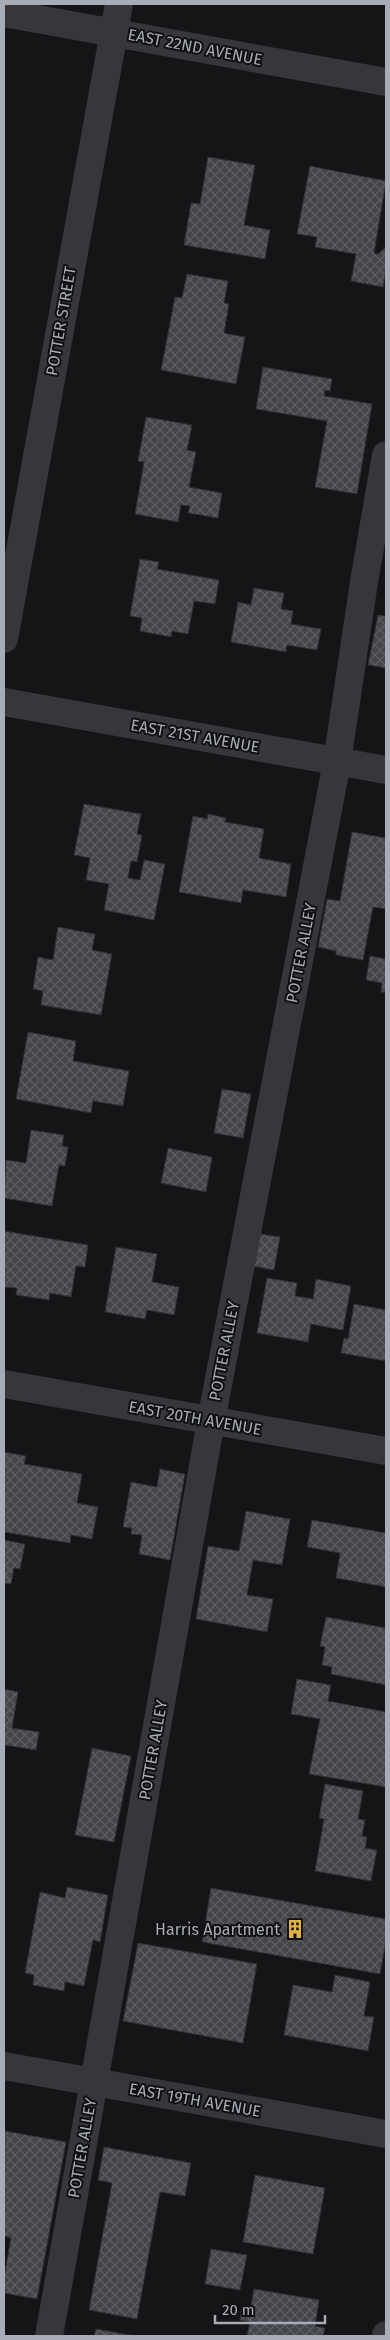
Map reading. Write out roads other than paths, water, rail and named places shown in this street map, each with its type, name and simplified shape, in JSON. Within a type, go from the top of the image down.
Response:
[{"type":"street","name":"POTTER STREET","points":[[4,639],[119,4]]},
{"type":"street","name":"EAST 22ND AVENUE","points":[[4,13],[386,82]]},
{"type":"street","name":"POTTER ALLEY","points":[[49,2336],[211,1420],[337,762],[364,582],[386,455]]},
{"type":"street","name":"EAST 21ST AVENUE","points":[[4,702],[386,770]]},
{"type":"street","name":"EAST 20TH AVENUE","points":[[4,1384],[386,1452]]},
{"type":"street","name":"EAST 19TH AVENUE","points":[[4,2066],[386,2134]]},
{"type":"place","name":"Harris Apartment","points":[[295,1929]]}]
